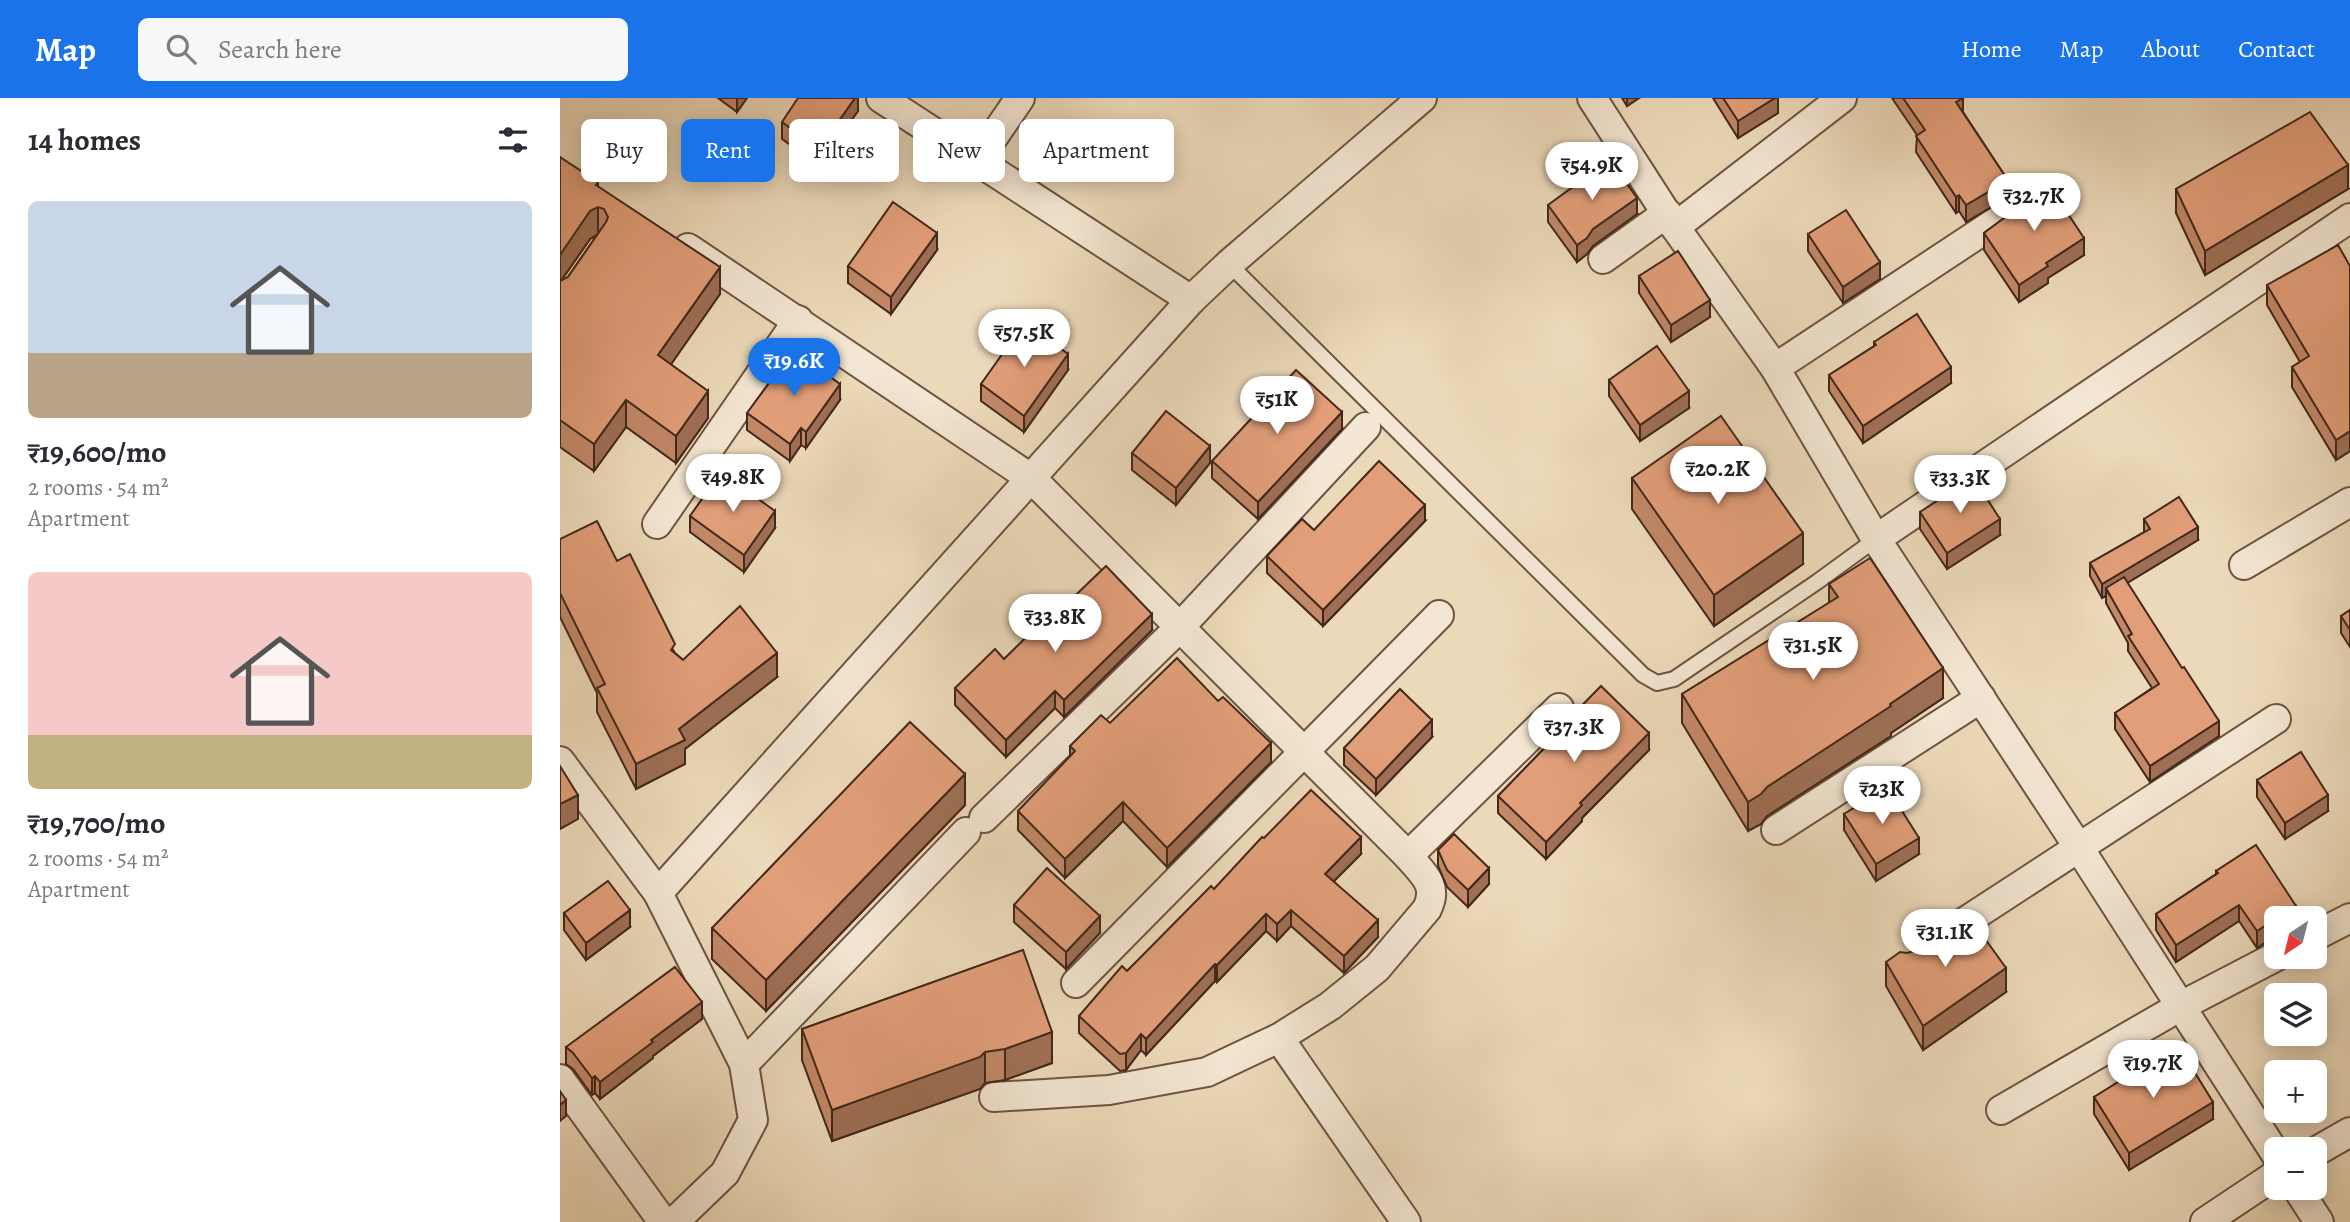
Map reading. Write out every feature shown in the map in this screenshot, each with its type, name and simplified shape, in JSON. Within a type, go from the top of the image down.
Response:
[{"type":"street","points":[[881,98],[913,119]]},
{"type":"street","points":[[1005,120],[1020,98]]},
{"type":"street","points":[[658,893],[1191,300],[1422,98]]},
{"type":"street","points":[[1592,98],[1671,220],[1775,368],[1876,539],[2265,1137]]},
{"type":"street","points":[[1603,259],[1671,220],[1842,98]]},
{"type":"street","points":[[1005,179],[1191,300]]},
{"type":"street","points":[[1876,539],[2350,218]]},
{"type":"street","points":[[1775,368],[2001,219]]},
{"type":"street","points":[[662,231],[1032,479],[1408,856],[1432,888],[1432,899],[1427,909],[1377,968],[1330,1006],[1279,1038],[1207,1072],[1109,1090],[994,1097]]},
{"type":"street","points":[[657,524],[798,320]]},
{"type":"street","points":[[744,1064],[975,825],[1179,628],[1366,427]]},
{"type":"street","points":[[2244,565],[2350,502]]},
{"type":"street","points":[[1076,983],[1439,615]]},
{"type":"street","points":[[1776,830],[1981,698]]},
{"type":"street","points":[[1408,856],[1559,708]]},
{"type":"street","points":[[1917,953],[2276,719]]},
{"type":"street","points":[[560,761],[658,893],[744,1064],[754,1120],[725,1173],[674,1222]]},
{"type":"street","points":[[2328,929],[2350,918]]},
{"type":"street","points":[[2001,1110],[2181,1006],[2264,963]]},
{"type":"street","points":[[1279,1038],[1406,1222]]},
{"type":"street","points":[[560,1079],[663,1222]]},
{"type":"street","points":[[2327,1145],[2350,1132]]},
{"type":"street","points":[[2206,1222],[2264,1183]]},
{"type":"street","points":[[2305,1200],[2319,1222]]},
{"type":"lane","points":[[1229,264],[1643,675],[1657,683],[1674,679],[1876,539]]},
{"type":"building","points":[[798,98],[855,98],[840,119],[789,119],[789,127],[782,122]]},
{"type":"building","points":[[1723,98],[1775,98],[1738,121]]},
{"type":"building","points":[[1903,98],[1963,98],[1956,102],[2015,191],[2009,186],[2000,185],[1966,205],[1959,195],[1956,197],[1916,136],[1925,130]]},
{"type":"building","points":[[2310,112],[2348,165],[2205,251],[2176,189]]},
{"type":"building","points":[[560,157],[581,171],[581,182],[598,182],[596,185],[720,267],[658,355],[708,391],[676,436],[626,400],[594,444],[560,420],[560,281],[568,277],[606,222],[608,217],[604,209],[598,207],[590,211],[560,255]]},
{"type":"building","points":[[1610,160],[1637,198],[1593,229],[1587,238],[1577,245],[1548,205]]},
{"type":"building","points":[[2046,181],[2084,238],[2019,285],[1984,233],[2016,209],[2019,201],[2016,193],[2020,198]]},
{"type":"building","points":[[893,202],[937,233],[891,297],[848,266]]},
{"type":"building","points":[[1846,210],[1880,262],[1843,287],[1808,234]]},
{"type":"building","points":[[2338,245],[2350,266],[2350,431],[2336,440],[2292,367],[2309,356],[2267,285]]},
{"type":"building","points":[[1678,251],[1710,300],[1671,325],[1639,276]]},
{"type":"building","points":[[1917,314],[1951,367],[1863,426],[1829,375],[1876,345],[1874,342]]},
{"type":"building","points":[[1025,322],[1068,354],[1024,416],[981,384]]},
{"type":"building","points":[[1657,346],[1689,391],[1640,425],[1609,380]]},
{"type":"building","points":[[793,350],[840,384],[806,432],[801,428],[790,444],[747,413]]},
{"type":"building","points":[[1296,370],[1342,412],[1258,502],[1212,461]]},
{"type":"building","points":[[1166,411],[1210,446],[1176,488],[1132,453]]},
{"type":"building","points":[[1721,416],[1803,533],[1714,595],[1632,478]]},
{"type":"building","points":[[1379,461],[1425,505],[1323,610],[1267,556],[1302,519],[1314,530]]},
{"type":"building","points":[[721,472],[775,511],[744,555],[690,516]]},
{"type":"building","points":[[1973,477],[2000,519],[1947,553],[1920,512]]},
{"type":"building","points":[[2179,497],[2198,527],[2102,584],[2090,563],[2150,529],[2144,519]]},
{"type":"building","points":[[597,521],[617,561],[630,554],[675,644],[671,650],[683,660],[740,606],[777,653],[679,729],[685,740],[636,764],[597,688],[605,684],[560,593],[560,539]]},
{"type":"building","points":[[1870,558],[1943,668],[1748,802],[1682,694],[1838,597],[1829,584]]},
{"type":"building","points":[[1106,566],[1152,614],[1064,700],[1055,691],[1006,740],[955,688],[995,649],[1004,659],[1055,609],[1058,612]]},
{"type":"building","points":[[2124,577],[2219,721],[2150,766],[2115,713],[2159,684],[2128,636],[2132,634],[2106,588]]},
{"type":"building","points":[[2350,610],[2350,630],[2341,616]]},
{"type":"building","points":[[1177,658],[1218,701],[1223,697],[1271,743],[1167,848],[1123,802],[1065,859],[1018,811],[1075,751],[1070,746],[1101,715],[1110,723]]},
{"type":"building","points":[[1601,686],[1649,733],[1546,842],[1498,796]]},
{"type":"building","points":[[1400,689],[1432,720],[1376,779],[1344,748]]},
{"type":"building","points":[[910,722],[965,774],[766,980],[712,928]]},
{"type":"building","points":[[2301,752],[2328,795],[2285,823],[2257,780]]},
{"type":"building","points":[[560,766],[578,795],[560,804]]},
{"type":"building","points":[[1887,787],[1919,838],[1876,864],[1844,814]]},
{"type":"building","points":[[1311,790],[1361,837],[1325,874],[1378,920],[1344,956],[1291,910],[1277,924],[1266,914],[1217,965],[1215,964],[1146,1039],[1141,1034],[1126,1053],[1120,1054],[1079,1016],[1122,966],[1127,971],[1211,886],[1214,889],[1262,837],[1264,838]]},
{"type":"building","points":[[1454,834],[1489,868],[1468,890],[1447,870],[1438,850]]},
{"type":"building","points":[[2256,845],[2296,906],[2264,906],[2264,927],[2257,931],[2239,905],[2176,945],[2156,914],[2218,873],[2216,871]]},
{"type":"building","points":[[1047,868],[1100,916],[1066,952],[1014,905]]},
{"type":"building","points":[[608,881],[630,910],[586,943],[564,913]]},
{"type":"building","points":[[1968,915],[2006,968],[1923,1026],[1886,962],[1900,952],[1914,951]]},
{"type":"building","points":[[1023,950],[1052,1032],[1005,1049],[985,1052],[980,1057],[832,1110],[802,1029]]},
{"type":"building","points":[[675,967],[702,1002],[600,1082],[595,1076],[592,1078],[566,1047]]},
{"type":"building","points":[[2179,1047],[2213,1102],[2129,1153],[2094,1097]]},
{"type":"building","points":[[560,1091],[566,1100],[560,1105]]}]
